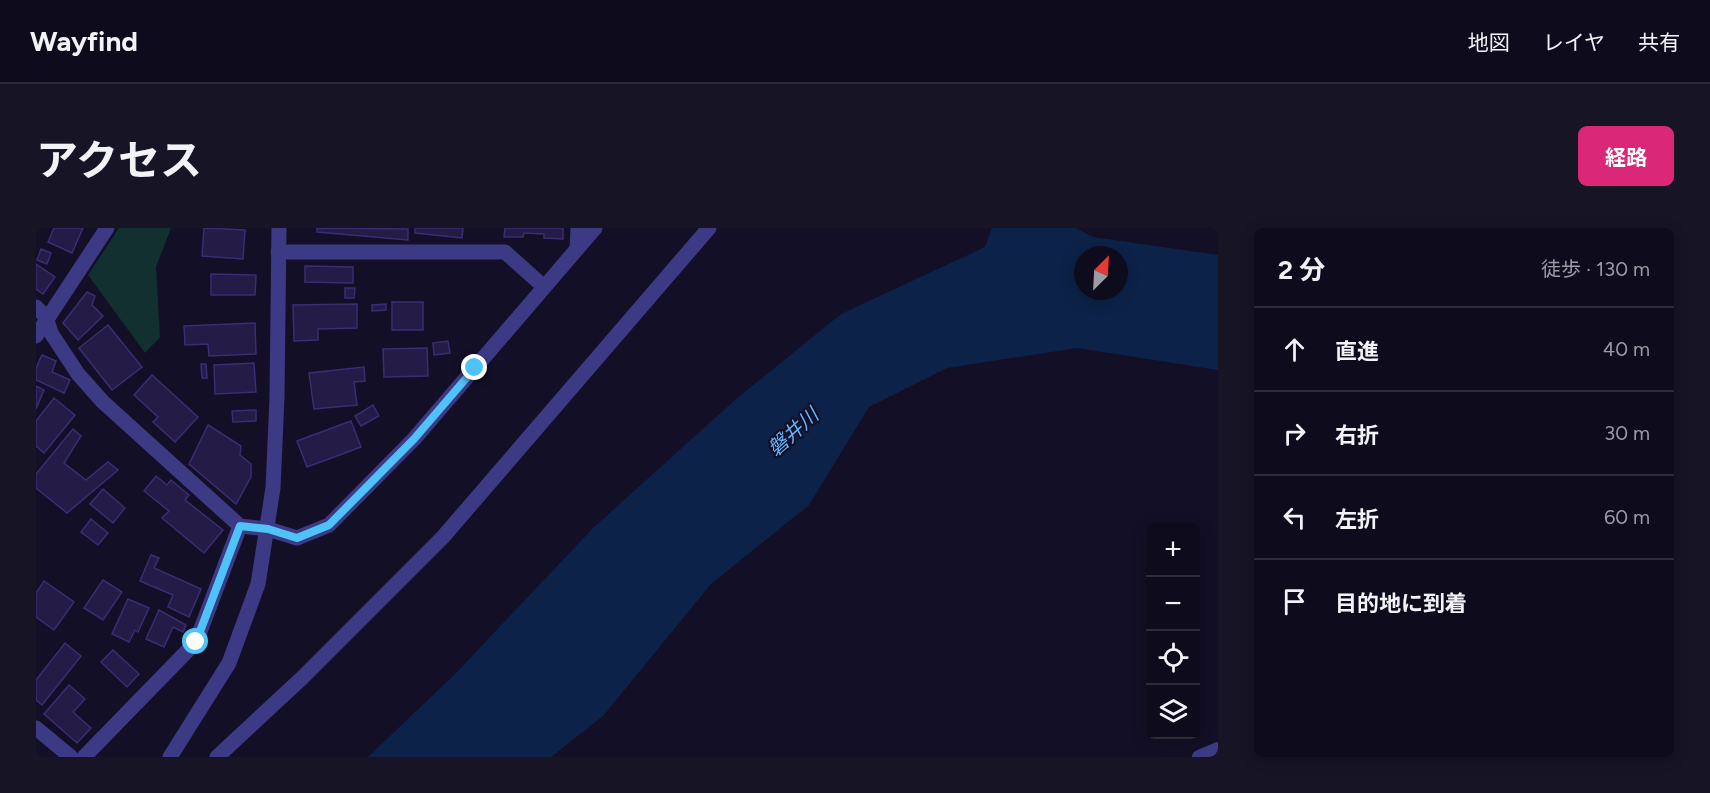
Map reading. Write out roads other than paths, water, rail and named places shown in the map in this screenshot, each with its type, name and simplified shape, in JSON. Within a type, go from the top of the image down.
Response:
[{"type":"street","points":[[36,336],[41,312],[107,228]]},
{"type":"street","points":[[170,757],[229,663],[258,584],[268,529],[277,398],[279,228]]},
{"type":"street","points":[[577,249],[578,228]]},
{"type":"street","points":[[41,312],[51,333],[78,374],[103,402],[240,526],[268,529],[297,538],[329,525],[414,439],[595,228]]},
{"type":"street","points":[[217,757],[302,678],[443,537],[709,228]]},
{"type":"street","points":[[278,252],[505,252],[543,286]]},
{"type":"street","points":[[84,757],[196,642],[240,526]]},
{"type":"street","points":[[36,728],[71,757]]},
{"type":"lane","points":[[1199,757],[1218,749]]},
{"type":"water","name":"磐井川","points":[[992,228],[1076,228],[1093,237],[1218,255],[1218,370],[1077,348],[947,368],[869,407],[809,505],[711,584],[603,716],[551,757],[368,757],[455,674],[593,528],[736,399],[841,314],[985,247]]}]
